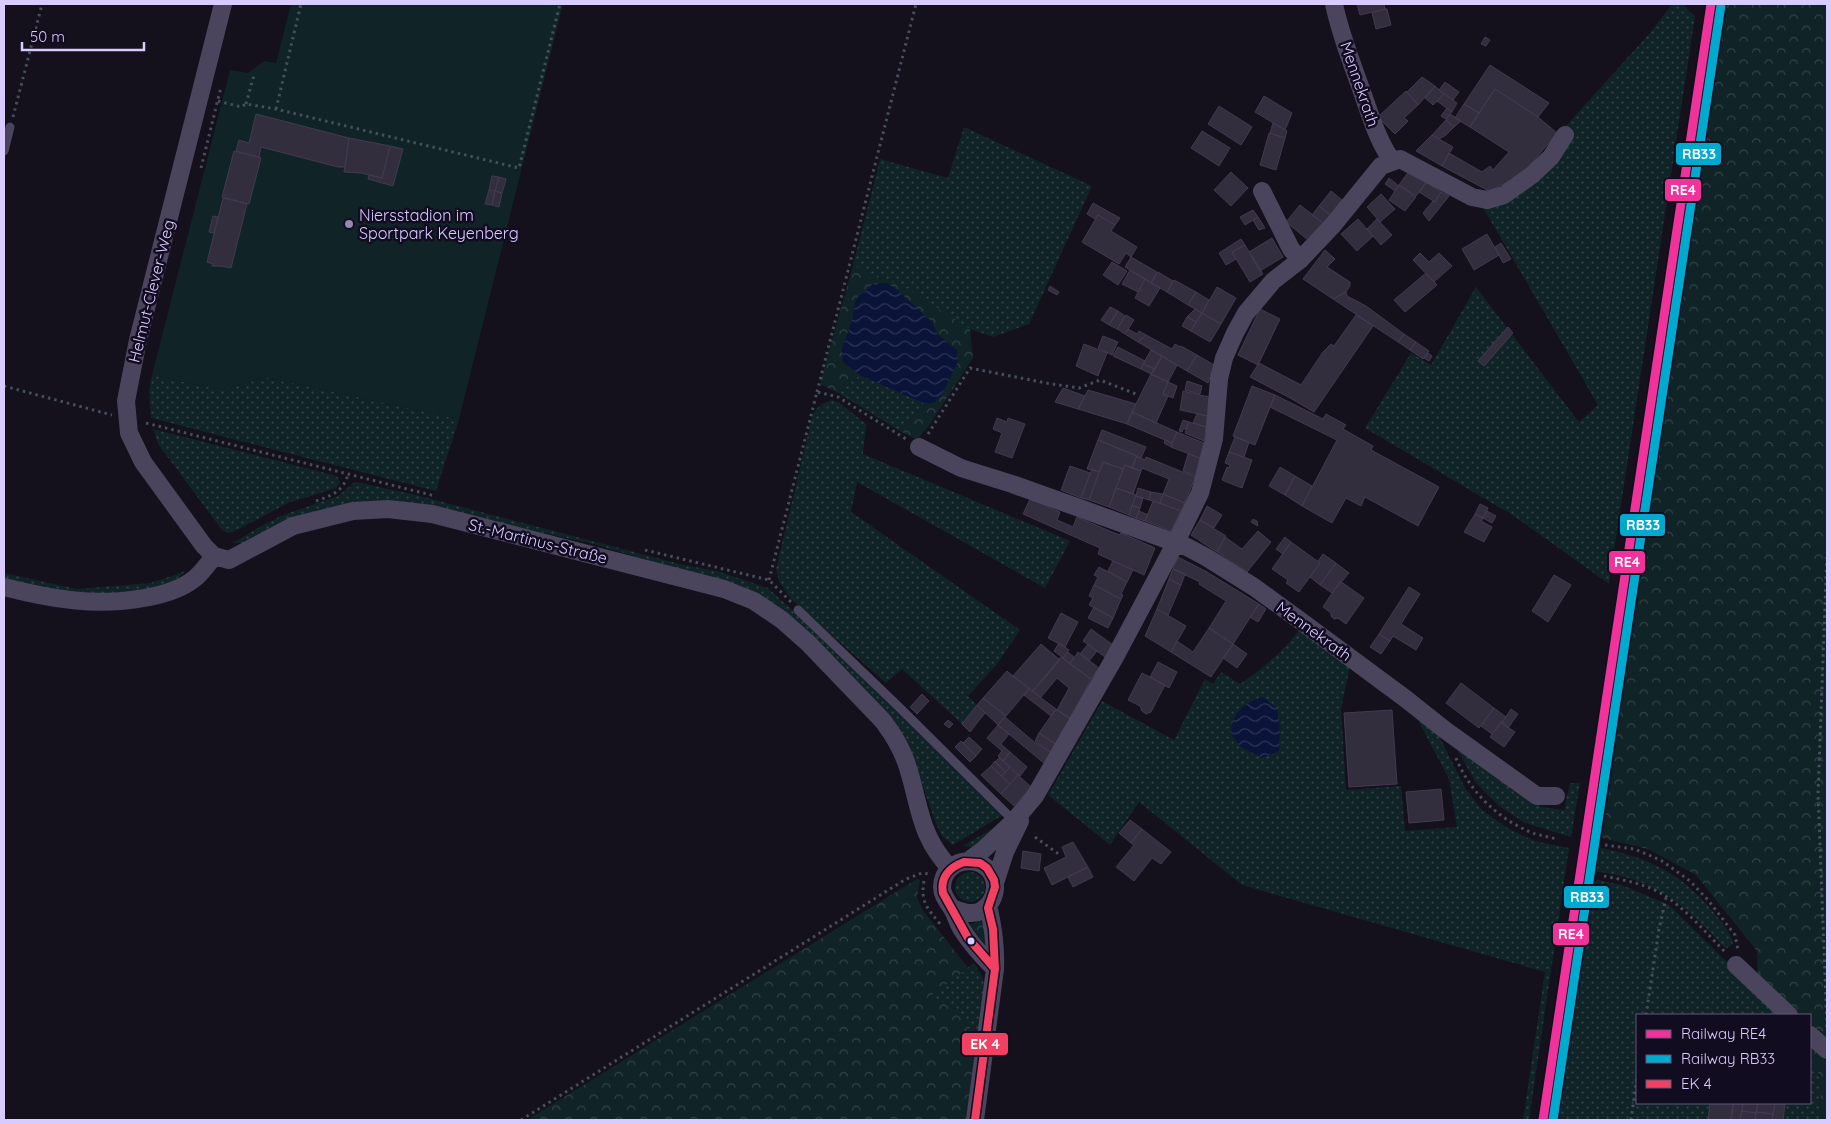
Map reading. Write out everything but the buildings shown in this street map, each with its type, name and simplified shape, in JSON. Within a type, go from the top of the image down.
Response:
[{"type":"street","name":"Helmut-Clever-Weg","points":[[214,556],[204,546],[143,462],[129,433],[126,401],[138,340],[223,4]]},
{"type":"street","name":"Mennekrath","points":[[1334,4],[1367,106],[1383,148],[1392,161]]},
{"type":"street","points":[[968,861],[983,850],[1014,821],[1035,796],[1086,709],[1175,544],[1200,493],[1208,466],[1214,439],[1218,379],[1224,358],[1234,333],[1246,312],[1257,298],[1273,281],[1300,260],[1333,225],[1381,166],[1400,159],[1472,197],[1487,200],[1504,195],[1532,176],[1551,157],[1565,135]]},
{"type":"street","points":[[1262,191],[1291,249],[1300,260]]},
{"type":"street","name":"Mennekrath","points":[[919,447],[961,468],[1012,484],[1187,547],[1206,557],[1254,587],[1445,730],[1537,796],[1556,796]]},
{"type":"street","name":"St.-Martinus-Straße","points":[[214,556],[229,560],[293,526],[318,519],[353,511],[388,509],[432,514],[724,589],[754,601],[770,611],[808,643],[883,721],[892,733],[906,760],[927,836],[947,873]]},
{"type":"street","points":[[4,587],[76,602],[116,602],[138,599],[160,595],[180,588],[194,579],[214,556]]},
{"type":"street","points":[[952,908],[967,914],[974,913],[988,905],[995,892],[995,883],[1005,852],[1027,806]]},
{"type":"street","points":[[994,969],[981,956],[960,927],[952,908],[943,895],[942,887],[947,873],[960,862],[968,861],[976,862],[988,869],[995,883]]},
{"type":"street","points":[[975,1120],[995,954],[992,920],[988,905]]},
{"type":"street","points":[[1736,965],[1787,1014]]},
{"type":"street","points":[[1811,1035],[1827,1050]]},
{"type":"lane","points":[[4,151],[10,127]]},
{"type":"lane","points":[[798,610],[1014,821]]},
{"type":"path","points":[[10,127],[42,4]]},
{"type":"path","points":[[276,109],[301,4]]},
{"type":"path","points":[[218,101],[241,107],[246,104],[276,109],[519,168],[560,4]]},
{"type":"path","points":[[768,580],[916,4]]},
{"type":"path","points":[[246,104],[254,75]]},
{"type":"path","points":[[200,170],[222,83]]},
{"type":"path","points":[[816,392],[838,397],[919,447],[970,368],[1080,388],[1100,380],[1136,394]]},
{"type":"path","points":[[4,386],[127,419]]},
{"type":"path","points":[[145,414],[148,431]]},
{"type":"path","points":[[146,423],[302,462]]},
{"type":"path","points":[[308,504],[337,493],[346,482],[348,474]]},
{"type":"path","points":[[1827,552],[1818,794],[1827,1050]]},
{"type":"path","points":[[1445,730],[1461,770],[1480,798],[1502,816],[1526,830],[1556,839]]},
{"type":"path","points":[[1035,837],[1060,855]]},
{"type":"path","points":[[1605,845],[1634,849],[1649,855],[1662,861],[1690,881],[1735,934],[1738,952],[1736,965]]},
{"type":"path","points":[[521,1120],[906,879],[922,872],[947,873]]},
{"type":"path","points":[[1604,876],[1651,888],[1666,898],[1690,917],[1736,965]]},
{"type":"path","points":[[1646,1014],[1659,929],[1666,898]]},
{"type":"path","points":[[1631,1120],[1636,1085]]},
{"type":"green space","name":"Niersstadion im Sportpark Keyenberg","points":[[291,4],[563,4],[459,419],[265,377],[225,389],[217,389],[152,375],[230,70],[248,73],[264,61],[276,63]]},
{"type":"green space","points":[[1672,4],[1684,4],[1695,16],[1609,584],[1514,516],[1365,428],[1411,353],[1431,365],[1476,287],[1579,422],[1598,405],[1481,204],[1530,182],[1564,128],[1650,33]]},
{"type":"green space","points":[[1721,4],[1827,4],[1827,1043],[1811,1031],[1811,1014],[1794,1014],[1758,977],[1757,951],[1696,875],[1648,849],[1602,838],[1614,758],[1634,580]]},
{"type":"green space","points":[[964,127],[1092,186],[1029,324],[993,337],[970,329],[853,265],[880,159],[948,178]]},
{"type":"green space","points":[[853,265],[908,289],[970,329],[973,358],[928,427],[917,440],[900,431],[926,404],[935,402],[953,346],[937,334],[932,322],[897,290],[886,283],[874,283],[860,294],[855,302],[853,317],[842,349],[843,362],[860,375],[838,393],[820,384]]},
{"type":"green space","points":[[152,375],[217,389],[225,389],[265,377],[459,419],[436,491],[151,418],[149,391]]},
{"type":"green space","points":[[860,375],[926,404],[900,431],[838,393]]},
{"type":"green space","points":[[832,400],[840,403],[866,424],[863,454],[1070,541],[1045,588],[857,482],[851,512],[1020,630],[997,664],[968,696],[977,705],[962,724],[902,669],[886,683],[790,598],[779,581],[776,569],[813,414],[821,405]]},
{"type":"green space","points":[[153,429],[337,476],[340,482],[336,488],[288,503],[228,533],[222,530],[158,444]]},
{"type":"green space","points":[[356,482],[416,495],[684,565],[717,571],[768,588],[848,661],[1003,815],[953,845],[942,836],[936,824],[914,760],[835,659],[694,574],[594,544],[417,505],[247,543],[233,543],[283,515],[338,496]]},
{"type":"green space","points":[[186,571],[173,582],[134,594],[59,592],[4,580],[4,573],[77,589],[151,583]]},
{"type":"green space","points":[[1301,628],[1350,666],[1341,709],[1346,790],[1401,786],[1405,831],[1457,827],[1449,779],[1419,722],[1422,718],[1435,728],[1465,788],[1482,810],[1509,829],[1535,841],[1569,848],[1529,1120],[1523,1120],[1545,972],[1242,885],[1139,802],[1110,845],[1048,795],[1102,701],[1174,740],[1205,679],[1213,684],[1221,672],[1240,684],[1273,659]]},
{"type":"green space","points":[[1456,748],[1521,795],[1542,807],[1564,810],[1570,783],[1580,783],[1571,837],[1525,823],[1499,806],[1476,783]]},
{"type":"green space","points":[[1003,822],[977,847],[963,846]]},
{"type":"green space","points":[[1597,847],[1648,862],[1677,877],[1703,900],[1715,914],[1728,932],[1733,944],[1727,948],[1724,947],[1681,906],[1651,887],[1634,880],[1594,871]]},
{"type":"green space","points":[[970,872],[981,876],[985,887],[981,898],[970,902],[959,898],[955,887],[959,876]]},
{"type":"green space","points":[[917,879],[920,880],[917,897],[922,909],[968,968],[931,996],[959,1010],[978,1041],[966,1120],[527,1120]]},
{"type":"green space","points":[[1594,879],[1622,885],[1669,905],[1780,1014],[1636,1014],[1636,1104],[1811,1104],[1811,1061],[1822,1079],[1820,1112],[1824,1120],[1556,1120]]},
{"type":"green space","points":[[983,921],[988,948],[970,926]]},
{"type":"green space","points":[[974,963],[983,978],[984,985],[978,1041],[959,1010],[930,996]]},
{"type":"green space","points":[[1811,1045],[1827,1062],[1827,1120],[1824,1120],[1820,1112],[1822,1079],[1811,1061]]},
{"type":"water","points":[[874,283],[886,283],[897,290],[932,322],[937,334],[957,350],[958,362],[941,396],[935,402],[926,404],[860,375],[843,362],[842,349],[853,317],[855,302],[860,294]]},
{"type":"water","points":[[1263,697],[1277,708],[1280,728],[1279,751],[1262,758],[1241,747],[1231,734],[1233,720],[1240,710],[1250,702]]},
{"type":"rail line","name":"RE4","points":[[1543,1120],[1711,4]]},
{"type":"rail line","name":"RB33","points":[[1553,1120],[1721,5]]},
{"type":"transit line","points":[[964,862],[980,863],[987,868],[994,880],[995,887],[988,908],[993,929],[995,969],[968,938],[943,893],[942,887],[947,873],[964,862]]},
{"type":"transit line","points":[[975,1120],[995,969]]},
{"type":"place","name":"Niersstadion im Sportpark Keyenberg","points":[[349,224]]}]
